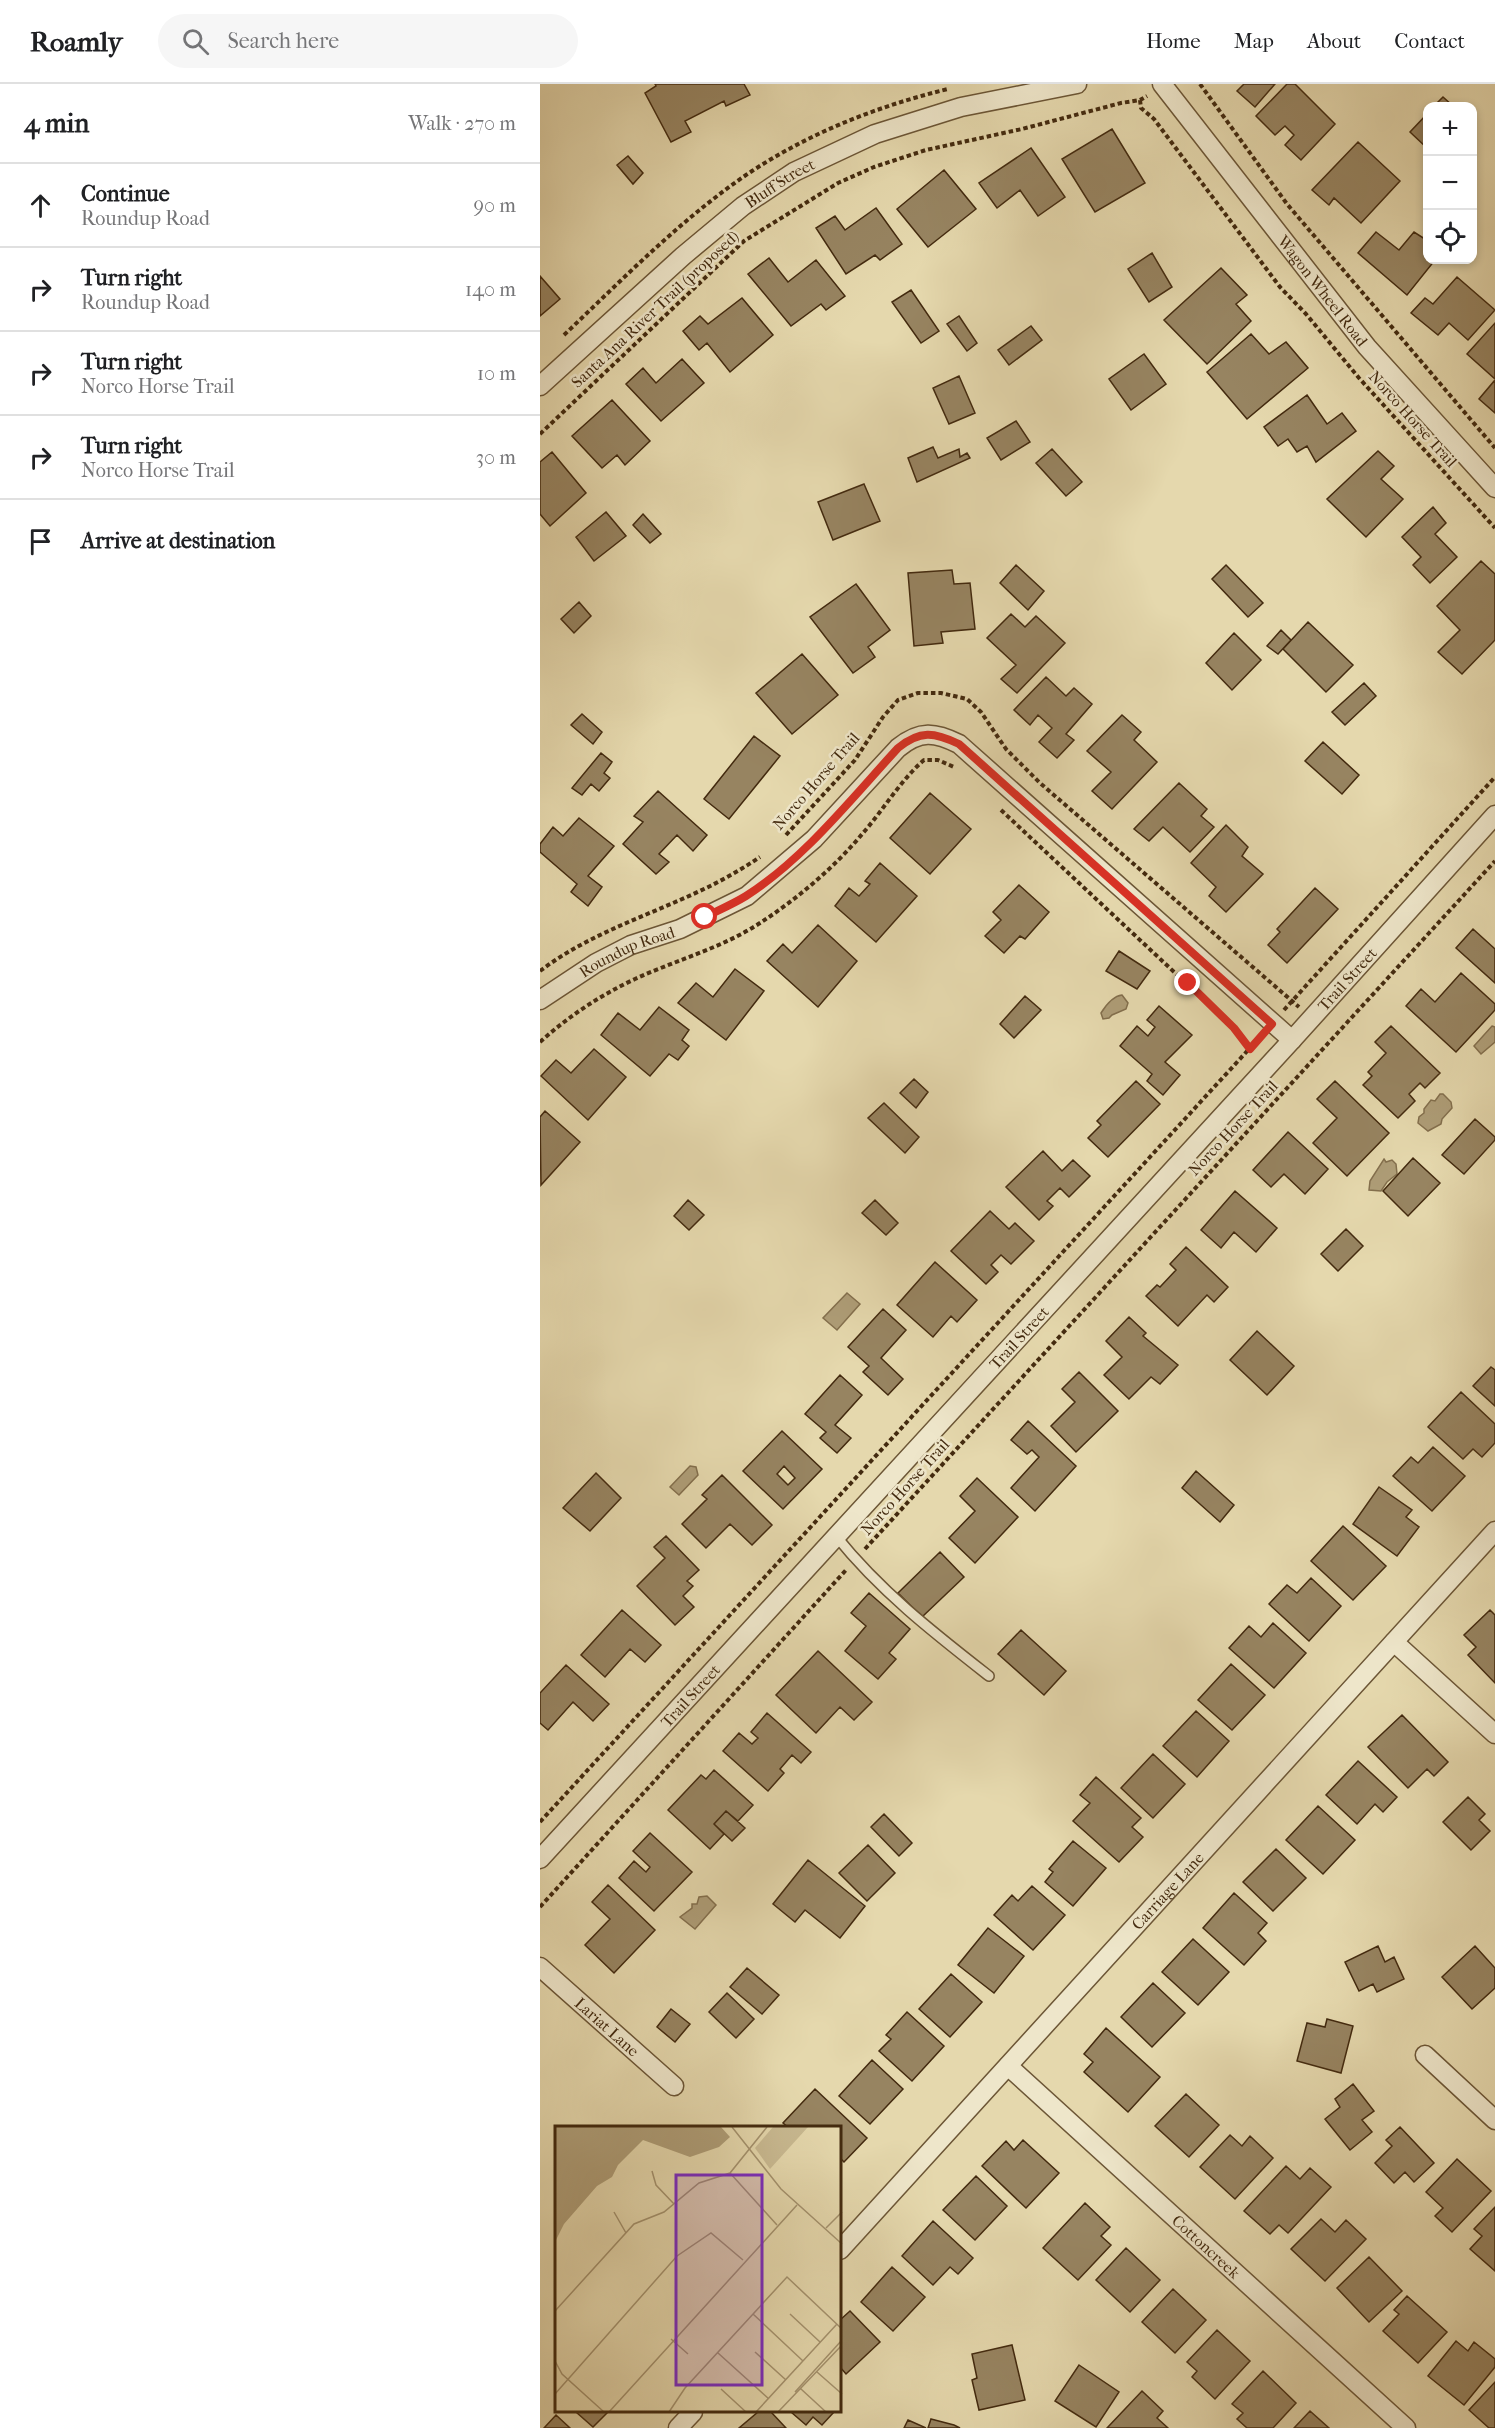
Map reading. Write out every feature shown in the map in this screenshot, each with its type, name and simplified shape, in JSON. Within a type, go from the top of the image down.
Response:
[{"type":"street","name":"Bluff Street","points":[[540,386],[743,206],[794,172],[875,134],[961,107],[1077,84]]},
{"type":"street","name":"Wagon Wheel Road","points":[[1163,85],[1367,347],[1495,488]]},
{"type":"street","name":"Roundup Road","points":[[540,1000],[596,963],[631,945],[680,929],[747,896],[814,839],[898,748],[911,738],[927,734],[944,737],[959,744],[1292,1040]]},
{"type":"street","name":"Trail Street","points":[[540,1859],[1292,1040],[1495,815]]},
{"type":"street","name":"Carriage Lane","points":[[842,2248],[1495,1531]]},
{"type":"street","points":[[1394,1642],[1495,1734]]},
{"type":"street","name":"Lariat Lane","points":[[540,1967],[674,2086]]},
{"type":"street","points":[[1425,2055],[1495,2120]]},
{"type":"street","name":"Cottoncreek","points":[[1008,2066],[1406,2428]]},
{"type":"street","points":[[678,2428],[692,2413]]},
{"type":"lane","points":[[836,1536],[855,1560],[910,1614],[989,1676]]},
{"type":"path","points":[[1200,84],[1287,204],[1495,448]]},
{"type":"path","name":"Santa Ana River Trail (proposed)","points":[[540,434],[744,241],[838,183],[874,167],[926,150],[1140,100],[1163,85]]},
{"type":"path","name":"Norco Horse Trail","points":[[1140,100],[1141,108],[1154,119],[1280,287],[1495,528]]},
{"type":"path","name":"Norco Horse Trail","points":[[780,840],[855,760],[883,717],[898,700],[918,693],[941,693],[968,699],[981,712],[1006,749],[1040,783],[1312,1017]]},
{"type":"path","points":[[540,1042],[565,1020],[593,1001],[635,979],[714,947],[759,924],[828,869],[861,836],[900,785],[924,760],[938,760],[957,768]]},
{"type":"path","points":[[540,1822],[1250,1049],[1495,777]]},
{"type":"path","name":"Norco Horse Trail","points":[[999,808],[1203,998],[1234,1028],[1250,1049],[1289,1085]]},
{"type":"path","points":[[540,971],[578,945],[618,925],[705,889],[766,852]]},
{"type":"path","name":"Norco Horse Trail","points":[[540,1907],[1495,861]]},
{"type":"shaded area","points":[[1122,995],[1128,1003],[1126,1009],[1103,1019],[1101,1013],[1105,1007],[1113,999]]},
{"type":"shaded area","points":[[1492,1026],[1495,1027],[1495,1042],[1481,1054],[1474,1046]]},
{"type":"shaded area","points":[[1440,1094],[1451,1102],[1452,1108],[1442,1119],[1441,1124],[1428,1131],[1418,1123],[1419,1117],[1431,1100],[1435,1101]]},
{"type":"shaded area","points":[[1384,1159],[1386,1162],[1392,1160],[1396,1164],[1397,1174],[1381,1191],[1369,1190],[1370,1181]]},
{"type":"shaded area","points":[[847,1293],[860,1304],[837,1330],[823,1318]]},
{"type":"shaded area","points":[[690,1466],[696,1467],[698,1475],[679,1495],[670,1487]]},
{"type":"shaded area","points":[[707,1896],[716,1905],[695,1929],[680,1917],[692,1908],[692,1904],[697,1904],[699,1897]]},
{"type":"building","points":[[655,84],[744,84],[750,95],[726,106],[724,101],[685,121],[691,132],[671,142],[645,93],[656,86]]},
{"type":"building","points":[[1244,84],[1275,84],[1255,107],[1237,91]]},
{"type":"building","points":[[1287,84],[1295,84],[1335,124],[1301,160],[1285,145],[1294,135],[1285,126],[1275,135],[1256,116]]},
{"type":"building","points":[[1443,97],[1449,102],[1438,102]]},
{"type":"building","points":[[1423,118],[1423,144],[1410,132]]},
{"type":"building","points":[[1112,129],[1145,183],[1095,212],[1062,159]]},
{"type":"building","points":[[1358,142],[1400,181],[1361,223],[1334,198],[1329,205],[1312,190]]},
{"type":"building","points":[[1031,148],[1065,197],[1038,216],[1020,190],[997,208],[979,183]]},
{"type":"building","points":[[628,156],[643,173],[633,184],[617,165]]},
{"type":"building","points":[[944,170],[976,209],[928,247],[897,209]]},
{"type":"building","points":[[876,208],[902,244],[880,260],[875,255],[846,274],[816,228],[835,216],[845,230]]},
{"type":"building","points":[[1376,232],[1399,250],[1414,232],[1423,238],[1423,264],[1432,264],[1407,295],[1358,253]]},
{"type":"building","points":[[1152,253],[1172,287],[1149,302],[1128,269]]},
{"type":"building","points":[[769,258],[788,282],[816,260],[845,296],[826,310],[821,304],[791,326],[748,274]]},
{"type":"building","points":[[1221,268],[1247,295],[1236,304],[1251,321],[1207,364],[1164,320]]},
{"type":"building","points":[[540,276],[560,299],[540,316]]},
{"type":"building","points":[[1457,277],[1495,310],[1468,340],[1449,323],[1438,335],[1411,313],[1425,298],[1433,304]]},
{"type":"building","points":[[911,290],[939,331],[921,343],[892,302]]},
{"type":"building","points":[[742,298],[773,335],[730,372],[707,343],[699,350],[683,331],[700,316],[708,324]]},
{"type":"building","points":[[959,316],[977,343],[967,351],[947,324]]},
{"type":"building","points":[[1495,323],[1495,379],[1467,354]]},
{"type":"building","points":[[1031,326],[1042,340],[1009,365],[998,350]]},
{"type":"building","points":[[1251,334],[1269,354],[1286,342],[1308,368],[1247,419],[1207,372]]},
{"type":"building","points":[[1144,354],[1166,384],[1131,410],[1109,379]]},
{"type":"building","points":[[682,359],[704,383],[661,421],[626,384],[643,368],[656,383]]},
{"type":"building","points":[[959,376],[975,413],[949,424],[933,388]]},
{"type":"building","points":[[1495,380],[1495,413],[1479,399]]},
{"type":"building","points":[[1307,395],[1327,424],[1342,413],[1356,431],[1316,462],[1307,446],[1297,452],[1288,439],[1278,446],[1264,427]]},
{"type":"building","points":[[612,400],[650,441],[625,465],[617,455],[602,468],[572,436]]},
{"type":"building","points":[[1016,421],[1030,442],[1001,460],[987,438]]},
{"type":"building","points":[[933,447],[938,458],[959,449],[960,457],[967,453],[970,458],[917,482],[908,458]]},
{"type":"building","points":[[1052,449],[1082,482],[1066,496],[1036,463]]},
{"type":"building","points":[[1378,451],[1394,466],[1381,479],[1403,499],[1366,537],[1327,499]]},
{"type":"building","points":[[552,452],[586,493],[550,526],[540,514],[540,462]]},
{"type":"building","points":[[864,484],[880,521],[833,540],[818,502]]},
{"type":"building","points":[[1433,507],[1446,523],[1435,534],[1457,557],[1430,583],[1413,565],[1421,557],[1402,537]]},
{"type":"building","points":[[606,512],[626,536],[594,561],[576,537]]},
{"type":"building","points":[[643,514],[661,534],[650,543],[633,525]]},
{"type":"building","points":[[1481,561],[1495,574],[1495,640],[1462,674],[1438,652],[1460,630],[1437,606]]},
{"type":"building","points":[[1016,565],[1044,591],[1028,610],[1000,583]]},
{"type":"building","points":[[1226,565],[1263,603],[1248,617],[1212,579]]},
{"type":"building","points":[[952,570],[954,584],[970,583],[975,629],[941,632],[943,643],[914,646],[908,573]]},
{"type":"building","points":[[856,584],[890,630],[868,647],[875,657],[853,673],[810,617]]},
{"type":"building","points":[[579,602],[591,616],[574,633],[561,619]]},
{"type":"building","points":[[1011,614],[1025,627],[1036,616],[1065,643],[1017,693],[1001,679],[1016,665],[987,638]]},
{"type":"building","points":[[1308,622],[1353,665],[1326,692],[1283,649]]},
{"type":"building","points":[[1281,630],[1291,640],[1278,654],[1267,646]]},
{"type":"building","points":[[1234,633],[1261,660],[1232,690],[1206,663]]},
{"type":"building","points":[[802,654],[838,695],[792,734],[756,693]]},
{"type":"building","points":[[1046,677],[1066,696],[1074,688],[1092,704],[1066,734],[1074,740],[1057,758],[1039,742],[1052,728],[1038,715],[1030,725],[1014,710]]},
{"type":"building","points":[[1364,683],[1376,696],[1345,725],[1332,712]]},
{"type":"building","points":[[582,714],[602,732],[593,744],[571,725]]},
{"type":"building","points":[[1122,715],[1141,732],[1134,740],[1157,762],[1112,809],[1092,791],[1111,772],[1087,751]]},
{"type":"building","points":[[754,736],[780,756],[729,819],[704,799]]},
{"type":"building","points":[[1323,742],[1359,775],[1342,794],[1305,761]]},
{"type":"building","points":[[601,753],[612,762],[604,773],[610,778],[599,791],[591,784],[582,795],[572,788]]},
{"type":"building","points":[[1179,783],[1207,809],[1201,816],[1214,827],[1190,852],[1163,827],[1149,841],[1134,829]]},
{"type":"building","points":[[658,791],[707,835],[693,851],[677,835],[659,854],[669,862],[656,874],[623,844],[643,822],[634,816]]},
{"type":"building","points":[[930,793],[971,829],[930,874],[890,838]]},
{"type":"building","points":[[579,818],[614,846],[588,876],[602,887],[588,906],[571,892],[577,884],[540,852],[540,844],[553,827],[563,836]]},
{"type":"building","points":[[1226,825],[1248,847],[1242,856],[1263,874],[1226,912],[1209,896],[1216,887],[1191,863]]},
{"type":"building","points":[[880,863],[917,896],[876,942],[835,906],[849,888],[859,896],[870,884],[865,881]]},
{"type":"building","points":[[1019,885],[1049,912],[1025,939],[1020,936],[1004,953],[985,936],[1001,920],[993,912]]},
{"type":"building","points":[[1315,888],[1338,909],[1287,963],[1268,945],[1280,932],[1277,929]]},
{"type":"building","points":[[818,925],[857,961],[818,1007],[767,961],[783,944],[792,953]]},
{"type":"building","points":[[1473,929],[1495,949],[1495,983],[1456,948]]},
{"type":"building","points":[[1119,951],[1150,971],[1137,989],[1106,971]]},
{"type":"building","points":[[735,969],[764,991],[726,1040],[678,1003],[696,983],[713,997]]},
{"type":"building","points":[[1461,973],[1495,1004],[1495,1010],[1456,1052],[1406,1006],[1421,989],[1435,1002]]},
{"type":"building","points":[[1025,996],[1041,1010],[1014,1038],[1000,1024]]},
{"type":"building","points":[[1159,1006],[1192,1035],[1165,1062],[1180,1075],[1163,1095],[1147,1081],[1152,1074],[1120,1046],[1137,1026],[1148,1036],[1155,1027],[1147,1020]]},
{"type":"building","points":[[659,1007],[689,1030],[682,1040],[689,1046],[678,1060],[669,1054],[650,1076],[601,1035],[618,1013],[640,1030]]},
{"type":"building","points":[[1391,1026],[1440,1073],[1425,1088],[1420,1083],[1409,1094],[1415,1101],[1398,1118],[1363,1085],[1372,1076],[1368,1072],[1386,1053],[1375,1042]]},
{"type":"building","points":[[594,1049],[626,1077],[588,1120],[541,1076],[556,1060],[571,1073]]},
{"type":"building","points":[[914,1079],[928,1092],[916,1108],[900,1093]]},
{"type":"building","points":[[1136,1081],[1160,1104],[1108,1157],[1088,1138],[1101,1125],[1097,1121]]},
{"type":"building","points":[[1335,1081],[1389,1133],[1347,1176],[1313,1143],[1337,1118],[1317,1099]]},
{"type":"building","points":[[884,1103],[919,1137],[905,1153],[868,1118]]},
{"type":"building","points":[[545,1111],[580,1142],[541,1185],[540,1117]]},
{"type":"building","points":[[1475,1119],[1495,1137],[1495,1140],[1464,1174],[1442,1155]]},
{"type":"building","points":[[1288,1132],[1328,1169],[1305,1194],[1284,1174],[1271,1187],[1253,1170]]},
{"type":"building","points":[[1043,1151],[1062,1171],[1073,1160],[1090,1176],[1069,1197],[1060,1188],[1047,1201],[1053,1206],[1039,1220],[1006,1187]]},
{"type":"building","points":[[1413,1158],[1440,1183],[1408,1216],[1383,1191]]},
{"type":"building","points":[[1235,1191],[1277,1228],[1256,1252],[1234,1232],[1221,1248],[1201,1230]]},
{"type":"building","points":[[688,1200],[704,1215],[689,1230],[674,1216]]},
{"type":"building","points":[[875,1200],[898,1223],[886,1235],[862,1213]]},
{"type":"building","points":[[990,1211],[1009,1229],[1015,1223],[1034,1241],[1011,1264],[1001,1255],[991,1265],[998,1272],[986,1284],[951,1251]]},
{"type":"building","points":[[1346,1229],[1363,1246],[1338,1271],[1321,1254]]},
{"type":"building","points":[[1186,1247],[1228,1287],[1214,1302],[1207,1295],[1178,1326],[1146,1296],[1157,1285],[1160,1287],[1176,1270],[1170,1264]]},
{"type":"building","points":[[935,1262],[977,1300],[957,1322],[951,1316],[933,1337],[897,1305]]},
{"type":"building","points":[[883,1309],[906,1330],[881,1358],[903,1379],[888,1395],[863,1372],[869,1366],[848,1347]]},
{"type":"building","points":[[1129,1317],[1146,1333],[1143,1336],[1178,1365],[1160,1384],[1151,1377],[1129,1399],[1104,1375],[1122,1357],[1106,1341]]},
{"type":"building","points":[[1257,1331],[1294,1366],[1267,1395],[1230,1360]]},
{"type":"building","points":[[1491,1367],[1495,1370],[1495,1406],[1473,1386]]},
{"type":"building","points":[[1079,1372],[1118,1411],[1076,1452],[1051,1426],[1075,1402],[1062,1389]]},
{"type":"building","points":[[840,1375],[862,1395],[835,1425],[851,1438],[837,1453],[820,1438],[826,1432],[805,1414]]},
{"type":"building","points":[[1461,1392],[1495,1424],[1495,1443],[1482,1457],[1473,1449],[1463,1459],[1428,1427]]},
{"type":"building","points":[[1028,1421],[1076,1466],[1035,1511],[1011,1488],[1039,1457],[1032,1450],[1027,1454],[1011,1440]]},
{"type":"building","points":[[782,1431],[822,1469],[783,1509],[743,1471]],"holes":[[[784,1466],[795,1478],[788,1485],[777,1474]]]},
{"type":"building","points":[[1433,1447],[1465,1476],[1432,1511],[1393,1476],[1411,1457],[1418,1463]]},
{"type":"building","points":[[1196,1471],[1234,1505],[1220,1522],[1182,1488]]},
{"type":"building","points":[[596,1473],[621,1498],[590,1531],[563,1508]]},
{"type":"building","points":[[722,1475],[772,1525],[752,1545],[730,1524],[706,1548],[682,1524],[707,1499],[702,1495]]},
{"type":"building","points":[[977,1478],[1018,1517],[975,1563],[949,1538],[975,1511],[960,1496]]},
{"type":"building","points":[[1379,1487],[1412,1510],[1406,1517],[1419,1527],[1397,1556],[1353,1524]]},
{"type":"building","points":[[1343,1526],[1386,1566],[1353,1600],[1311,1561]]},
{"type":"building","points":[[666,1536],[699,1570],[687,1581],[693,1586],[683,1596],[694,1607],[675,1625],[637,1586],[665,1558],[654,1547]]},
{"type":"building","points":[[940,1552],[964,1577],[922,1617],[898,1593]]},
{"type":"building","points":[[1311,1578],[1341,1606],[1309,1641],[1269,1604],[1287,1585],[1297,1593]]},
{"type":"building","points":[[869,1593],[910,1629],[889,1653],[896,1659],[878,1679],[845,1651],[866,1626],[851,1613]]},
{"type":"building","points":[[622,1610],[661,1645],[645,1662],[630,1649],[605,1677],[581,1655]]},
{"type":"building","points":[[1490,1610],[1495,1615],[1495,1683],[1468,1655],[1476,1647],[1464,1635]]},
{"type":"building","points":[[1273,1623],[1306,1653],[1274,1688],[1229,1648],[1249,1626],[1261,1637]]},
{"type":"building","points":[[1021,1630],[1066,1671],[1044,1695],[998,1654]]},
{"type":"building","points":[[818,1651],[872,1702],[854,1720],[840,1707],[816,1733],[776,1695]]},
{"type":"building","points":[[1231,1664],[1265,1695],[1232,1730],[1198,1700]]},
{"type":"building","points":[[566,1665],[609,1704],[593,1721],[573,1702],[548,1730],[540,1723],[540,1693]]},
{"type":"building","points":[[1196,1711],[1229,1741],[1197,1777],[1163,1746]]},
{"type":"building","points":[[767,1713],[811,1752],[801,1763],[792,1755],[780,1769],[784,1773],[768,1791],[723,1751],[739,1733],[752,1744],[758,1738],[751,1732]]},
{"type":"building","points":[[1402,1715],[1448,1762],[1434,1776],[1427,1769],[1408,1788],[1368,1747]]},
{"type":"building","points":[[1153,1754],[1185,1784],[1153,1818],[1121,1788]]},
{"type":"building","points":[[1358,1761],[1397,1797],[1383,1812],[1375,1804],[1357,1824],[1326,1795]]},
{"type":"building","points":[[714,1770],[753,1805],[738,1821],[726,1811],[714,1824],[724,1834],[710,1849],[668,1810],[701,1775],[706,1779]]},
{"type":"building","points":[[1096,1777],[1141,1818],[1132,1827],[1143,1837],[1119,1862],[1073,1821],[1090,1803],[1080,1795]]},
{"type":"building","points":[[1468,1797],[1485,1814],[1479,1820],[1490,1831],[1471,1850],[1443,1822]]},
{"type":"building","points":[[1318,1806],[1355,1840],[1323,1874],[1286,1840]]},
{"type":"building","points":[[726,1811],[745,1828],[732,1841],[714,1824]]},
{"type":"building","points":[[884,1814],[912,1843],[899,1856],[871,1827]]},
{"type":"building","points":[[650,1833],[692,1872],[654,1911],[619,1878],[634,1861],[646,1872],[650,1867],[633,1851]]},
{"type":"building","points":[[1073,1841],[1106,1868],[1073,1906],[1045,1882],[1053,1872],[1049,1869]]},
{"type":"building","points":[[868,1845],[895,1873],[867,1901],[839,1873]]},
{"type":"building","points":[[1276,1849],[1306,1878],[1273,1911],[1243,1882]]},
{"type":"building","points":[[808,1860],[865,1906],[840,1938],[805,1910],[795,1922],[773,1904]]},
{"type":"building","points":[[608,1885],[655,1930],[614,1973],[585,1945],[610,1919],[592,1902]]},
{"type":"building","points":[[1032,1886],[1065,1915],[1033,1950],[994,1915],[1012,1895],[1018,1901]]},
{"type":"building","points":[[1234,1893],[1267,1923],[1258,1933],[1266,1941],[1244,1965],[1203,1928]]},
{"type":"building","points":[[988,1928],[1024,1956],[994,1993],[958,1965]]},
{"type":"building","points":[[1193,1939],[1229,1972],[1198,2005],[1162,1972]]},
{"type":"building","points":[[1378,1946],[1385,1962],[1394,1957],[1404,1979],[1377,1992],[1373,1984],[1359,1991],[1345,1962]]},
{"type":"building","points":[[1475,1946],[1495,1968],[1495,1988],[1472,2009],[1442,1977]]},
{"type":"building","points":[[747,1968],[779,1995],[762,2014],[730,1987]]},
{"type":"building","points":[[951,1974],[982,2002],[950,2037],[919,2009]]},
{"type":"building","points":[[1153,1983],[1185,2013],[1152,2047],[1121,2017]]},
{"type":"building","points":[[727,1993],[754,2019],[736,2038],[709,2012]]},
{"type":"building","points":[[671,2009],[690,2024],[675,2042],[657,2027]]},
{"type":"building","points":[[907,2012],[944,2046],[912,2081],[879,2051],[891,2039],[886,2035]]},
{"type":"building","points":[[1327,2019],[1353,2026],[1341,2073],[1297,2061],[1307,2023],[1325,2027]]},
{"type":"building","points":[[1106,2028],[1160,2077],[1128,2112],[1084,2072],[1093,2062],[1084,2054]]},
{"type":"building","points":[[872,2060],[903,2089],[870,2124],[839,2096]]},
{"type":"building","points":[[1353,2084],[1374,2111],[1362,2120],[1372,2132],[1350,2150],[1325,2119],[1340,2107],[1335,2099]]},
{"type":"building","points":[[815,2089],[867,2138],[844,2162],[842,2160],[842,2126],[787,2126],[783,2123]]},
{"type":"building","points":[[1186,2094],[1219,2125],[1189,2157],[1155,2126]]},
{"type":"building","points":[[1400,2127],[1434,2163],[1414,2182],[1405,2172],[1394,2183],[1375,2163],[1392,2146],[1386,2140]]},
{"type":"building","points":[[1230,2135],[1242,2146],[1250,2136],[1273,2158],[1235,2199],[1200,2167]]},
{"type":"building","points":[[1023,2140],[1059,2173],[1026,2208],[982,2166],[1006,2141],[1014,2150]]},
{"type":"building","points":[[1457,2159],[1491,2191],[1452,2232],[1435,2216],[1443,2208],[1426,2192]]},
{"type":"building","points":[[1286,2166],[1300,2179],[1310,2168],[1331,2187],[1288,2233],[1279,2225],[1270,2234],[1244,2211]]},
{"type":"building","points":[[976,2176],[1007,2206],[975,2240],[943,2210]]},
{"type":"building","points":[[1085,2203],[1110,2227],[1101,2236],[1111,2245],[1078,2280],[1043,2248]]},
{"type":"building","points":[[1495,2207],[1495,2271],[1470,2249],[1482,2236],[1474,2229]]},
{"type":"building","points":[[1321,2219],[1335,2232],[1346,2220],[1366,2239],[1325,2281],[1291,2249]]},
{"type":"building","points":[[933,2221],[973,2258],[958,2274],[950,2267],[933,2285],[902,2256]]},
{"type":"building","points":[[1126,2248],[1160,2280],[1130,2312],[1096,2280]]},
{"type":"building","points":[[1369,2257],[1402,2291],[1369,2322],[1337,2288]]},
{"type":"building","points":[[892,2267],[925,2297],[893,2331],[861,2302]]},
{"type":"building","points":[[1173,2289],[1206,2320],[1175,2353],[1142,2322]]},
{"type":"building","points":[[1407,2296],[1447,2332],[1418,2363],[1383,2331],[1399,2314],[1394,2310]]},
{"type":"building","points":[[850,2311],[880,2342],[846,2374],[842,2369],[842,2318]]},
{"type":"building","points":[[1217,2330],[1250,2361],[1215,2399],[1192,2377],[1197,2371],[1187,2362]]},
{"type":"building","points":[[1456,2341],[1468,2351],[1474,2342],[1495,2359],[1495,2367],[1464,2405],[1428,2376]]},
{"type":"building","points":[[1012,2345],[1025,2400],[979,2410],[972,2380],[977,2378],[972,2354]]},
{"type":"building","points":[[1079,2365],[1119,2392],[1096,2427],[1055,2401]]},
{"type":"building","points":[[1263,2371],[1296,2403],[1273,2428],[1247,2428],[1237,2419],[1243,2413],[1232,2404]]},
{"type":"building","points":[[1495,2382],[1495,2428],[1489,2428],[1469,2410]]},
{"type":"building","points":[[1142,2391],[1163,2411],[1157,2418],[1168,2428],[1107,2428]]},
{"type":"building","points":[[1310,2411],[1329,2428],[1294,2428]]},
{"type":"building","points":[[577,2413],[607,2413],[593,2427]]},
{"type":"building","points":[[757,2413],[772,2413],[786,2428],[739,2428]]},
{"type":"building","points":[[792,2413],[833,2413],[822,2425],[813,2417],[806,2425]]},
{"type":"building","points":[[556,2415],[570,2428],[544,2428]]},
{"type":"building","points":[[931,2419],[954,2425],[960,2428],[928,2428]]},
{"type":"building","points":[[908,2420],[926,2428],[904,2428]]},
{"type":"route","points":[[705,917],[747,896],[779,870],[814,839],[898,748],[911,738],[927,734],[944,737],[959,744],[1272,1024],[1250,1049],[1234,1028],[1188,983]]}]
